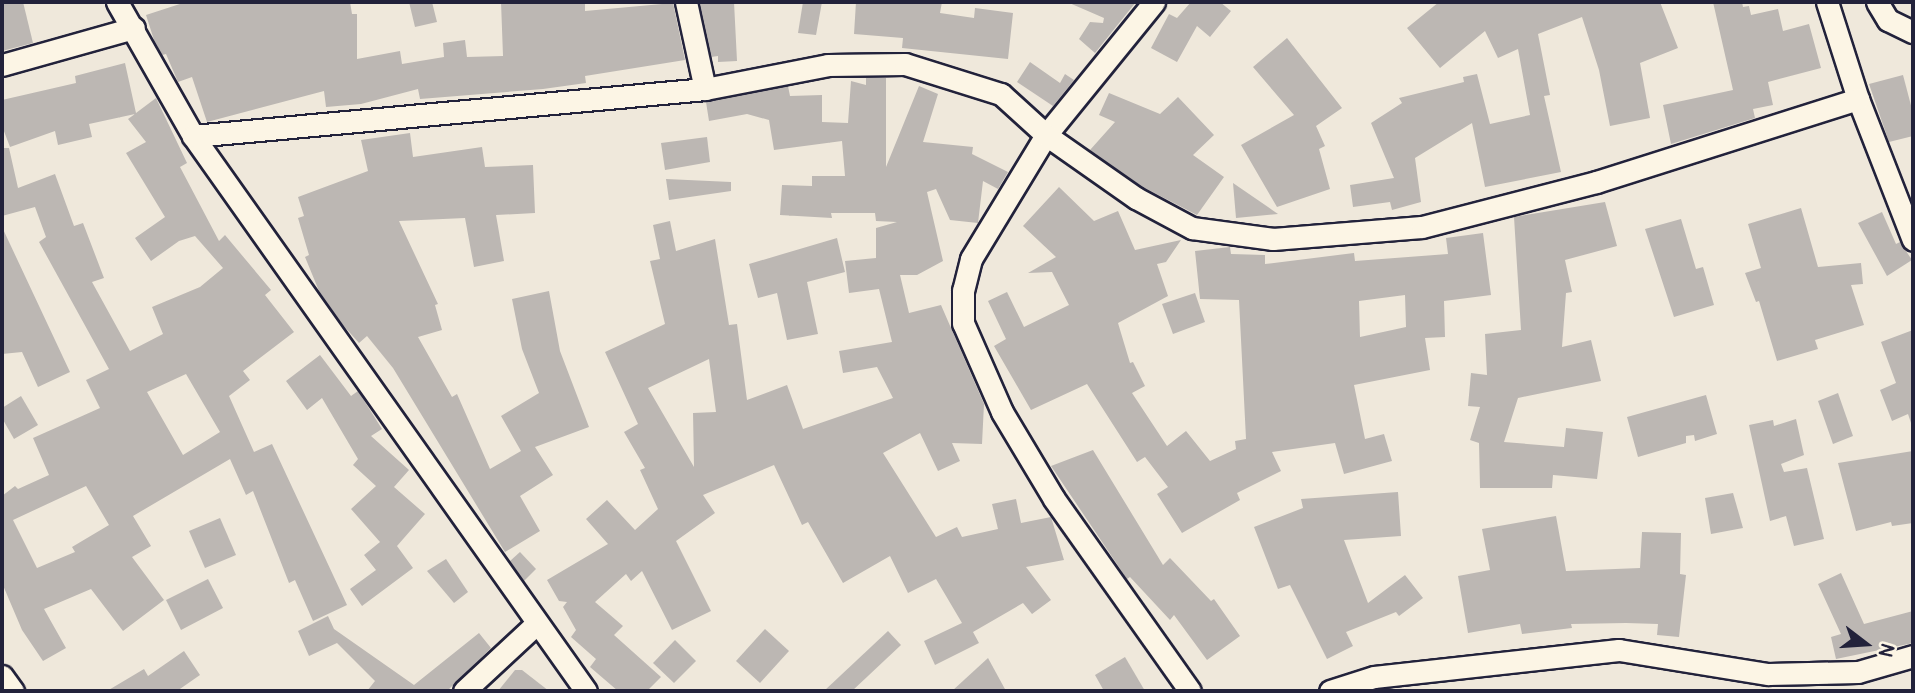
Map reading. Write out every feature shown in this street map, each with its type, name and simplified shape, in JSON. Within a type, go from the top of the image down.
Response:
[{"type":"street","points":[[117,2],[193,136],[535,625],[586,691]]},
{"type":"street","points":[[686,2],[705,89]]},
{"type":"street","points":[[1154,2],[1046,135],[971,259],[963,290],[963,323],[1002,412],[1054,499],[1190,691]]},
{"type":"street","points":[[1827,2],[1858,99],[1913,240]]},
{"type":"street","points":[[1877,2],[1888,20],[1913,32]]},
{"type":"street","points":[[2,65],[134,28]]},
{"type":"street","points":[[193,136],[705,89],[828,65],[905,64],[1001,94],[1046,135],[1136,198],[1192,228],[1273,239],[1422,227],[1596,182],[1858,99]]},
{"type":"street","points":[[464,691],[535,625]]},
{"type":"street","points":[[1330,691],[1374,677],[1619,650],[1768,674],[1858,672],[1913,656]]},
{"type":"street","points":[[2,676],[13,691]]},
{"type":"building","points":[[2,2],[23,2],[33,43],[2,51]]},
{"type":"building","points":[[186,2],[350,2],[352,14],[357,14],[357,59],[400,51],[402,64],[444,57],[443,43],[465,40],[467,57],[503,56],[501,2],[585,2],[585,11],[673,3],[685,60],[585,76],[586,83],[543,89],[420,99],[418,89],[361,104],[326,107],[324,91],[207,122],[192,77],[178,82],[166,54],[162,55],[154,40],[146,15]]},
{"type":"building","points":[[409,2],[432,2],[437,22],[415,27]]},
{"type":"building","points":[[699,2],[734,2],[737,61],[718,62],[718,56],[711,57]]},
{"type":"building","points":[[803,2],[822,2],[816,35],[798,33]]},
{"type":"building","points":[[856,2],[942,2],[940,13],[974,18],[975,8],[1013,13],[1008,59],[902,48],[903,38],[854,34]]},
{"type":"building","points":[[1067,2],[1136,2],[1095,53],[1079,39],[1090,22],[1103,23],[1104,18]]},
{"type":"building","points":[[1191,2],[1220,2],[1231,11],[1210,37],[1197,26],[1177,62],[1151,48],[1169,14],[1177,18]]},
{"type":"building","points":[[1439,2],[1660,2],[1678,48],[1640,63],[1650,118],[1610,126],[1599,70],[1582,17],[1538,34],[1550,95],[1544,96],[1561,172],[1485,187],[1472,123],[1415,158],[1421,202],[1392,210],[1390,202],[1353,207],[1350,185],[1394,178],[1371,123],[1402,103],[1399,98],[1464,82],[1463,77],[1477,74],[1490,124],[1530,115],[1518,49],[1498,58],[1485,31],[1440,68],[1407,28]]},
{"type":"building","points":[[1713,2],[1742,2],[1743,7],[1749,6],[1751,15],[1778,9],[1783,31],[1809,24],[1821,68],[1768,82],[1773,105],[1753,109],[1755,118],[1671,144],[1663,105],[1733,90]]},
{"type":"building","points":[[1287,38],[1342,108],[1316,126],[1325,146],[1319,149],[1330,189],[1277,207],[1241,145],[1294,115],[1253,67]]},
{"type":"building","points":[[1030,62],[1060,83],[1065,74],[1074,80],[1053,106],[1017,82]]},
{"type":"building","points":[[125,63],[136,113],[156,98],[187,163],[180,167],[219,241],[225,235],[271,290],[265,295],[294,332],[243,371],[250,380],[229,396],[254,452],[272,444],[347,605],[313,621],[295,580],[289,583],[253,491],[246,495],[230,459],[133,516],[151,546],[132,557],[164,600],[123,631],[91,589],[44,609],[66,648],[43,661],[22,630],[2,583],[2,496],[15,486],[18,489],[49,475],[33,438],[100,408],[86,380],[109,369],[39,242],[46,237],[35,207],[2,216],[2,148],[9,148],[18,188],[55,174],[74,226],[83,223],[104,278],[92,282],[130,351],[163,334],[152,307],[200,287],[223,268],[195,236],[179,241],[151,261],[135,238],[165,217],[126,153],[146,142],[128,119],[135,114],[89,124],[92,137],[58,145],[55,131],[10,147],[2,126],[2,100],[76,83],[75,76]],"holes":[[[186,374],[220,432],[183,455],[147,392]],[[86,486],[109,525],[72,547],[75,552],[37,568],[13,520]]]},
{"type":"building","points":[[1903,75],[1913,113],[1913,136],[1889,142],[1869,84]]},
{"type":"building","points":[[866,78],[886,78],[886,167],[919,86],[938,94],[923,142],[973,147],[972,154],[1008,172],[998,189],[983,181],[978,223],[950,220],[936,189],[927,192],[943,261],[917,275],[900,275],[909,313],[941,305],[984,404],[982,444],[952,443],[960,461],[938,471],[920,433],[883,453],[936,537],[957,527],[962,537],[998,529],[992,504],[1016,499],[1021,523],[1051,517],[1064,560],[1026,567],[1051,600],[1032,614],[1023,603],[973,632],[979,643],[935,665],[924,641],[962,623],[936,579],[908,593],[890,556],[843,583],[808,522],[802,525],[774,465],[703,495],[715,513],[676,541],[711,611],[672,630],[642,571],[631,581],[626,574],[595,602],[623,626],[614,635],[661,677],[647,691],[618,691],[590,667],[596,659],[571,637],[576,630],[563,607],[567,602],[559,601],[547,580],[608,544],[586,519],[607,500],[635,530],[658,509],[640,470],[645,468],[624,432],[638,424],[605,352],[665,324],[650,261],[660,259],[653,225],[670,221],[676,251],[715,239],[729,325],[737,324],[747,400],[787,385],[803,429],[893,398],[877,367],[843,373],[839,351],[892,342],[879,289],[849,293],[845,261],[876,258],[876,228],[897,222],[876,221],[875,213],[831,213],[832,218],[780,215],[782,185],[812,186],[812,176],[845,176],[842,141],[774,150],[769,120],[747,114],[709,121],[706,102],[788,86],[790,96],[822,95],[822,122],[848,123],[851,81],[866,85]],"holes":[[[709,359],[716,412],[693,413],[694,467],[648,388]]]},
{"type":"building","points":[[1109,93],[1160,114],[1178,97],[1214,135],[1193,155],[1224,177],[1197,215],[1143,187],[1090,150],[1115,122],[1099,115]]},
{"type":"building","points":[[410,133],[413,157],[482,147],[485,167],[533,165],[535,213],[496,215],[504,261],[474,267],[465,218],[399,221],[438,304],[435,305],[442,330],[418,337],[452,397],[457,394],[490,469],[521,451],[501,416],[539,393],[522,349],[512,299],[549,291],[560,351],[589,427],[535,447],[553,475],[520,496],[540,531],[505,552],[393,368],[367,336],[359,343],[342,324],[319,291],[305,257],[309,255],[298,218],[304,216],[298,197],[368,171],[361,140]]},
{"type":"building","points":[[707,137],[710,162],[665,170],[661,143]]},
{"type":"building","points":[[666,179],[731,182],[731,191],[669,200]]},
{"type":"building","points":[[1233,183],[1278,214],[1236,218]]},
{"type":"building","points":[[1059,187],[1094,221],[1118,211],[1135,250],[1181,240],[1166,262],[1157,264],[1168,296],[1118,323],[1130,363],[1133,362],[1145,386],[1132,393],[1167,446],[1186,431],[1210,461],[1236,449],[1235,441],[1246,439],[1239,300],[1200,299],[1195,251],[1230,247],[1231,254],[1265,255],[1265,264],[1354,253],[1355,261],[1448,254],[1446,238],[1483,233],[1491,295],[1444,301],[1445,337],[1425,338],[1430,370],[1354,385],[1365,439],[1384,434],[1392,461],[1344,474],[1335,443],[1272,452],[1281,471],[1237,493],[1240,500],[1182,533],[1157,494],[1168,487],[1145,457],[1137,462],[1087,384],[1031,410],[994,346],[1006,339],[988,301],[1007,292],[1024,327],[1069,305],[1052,272],[1028,273],[1056,257],[1023,226]],"holes":[[[1405,295],[1406,327],[1360,337],[1359,301]]]},
{"type":"building","points":[[1605,202],[1617,246],[1565,260],[1572,292],[1566,293],[1562,347],[1591,340],[1601,381],[1518,398],[1504,442],[1564,447],[1566,428],[1603,432],[1597,479],[1553,475],[1552,488],[1480,488],[1479,443],[1470,440],[1480,407],[1468,406],[1471,373],[1487,375],[1485,334],[1521,330],[1514,217]]},
{"type":"building","points":[[1801,208],[1818,267],[1861,263],[1863,284],[1851,285],[1864,325],[1815,340],[1818,349],[1777,361],[1759,301],[1756,302],[1745,273],[1761,268],[1748,224]]},
{"type":"building","points":[[1882,212],[1896,244],[1900,242],[1912,260],[1887,276],[1858,223]]},
{"type":"building","points":[[1681,219],[1696,269],[1703,267],[1714,305],[1674,317],[1645,229]]},
{"type":"building","points":[[2,227],[70,372],[38,387],[22,352],[2,354]]},
{"type":"building","points":[[837,238],[845,272],[807,282],[818,334],[787,340],[777,293],[758,298],[749,264]]},
{"type":"building","points":[[1195,293],[1205,322],[1173,334],[1162,304]]},
{"type":"building","points":[[1913,330],[1913,423],[1908,414],[1892,421],[1880,390],[1896,383],[1881,342]]},
{"type":"building","points":[[320,355],[351,396],[358,391],[382,429],[371,436],[409,470],[394,487],[425,514],[397,546],[413,568],[362,606],[350,589],[376,570],[364,555],[380,542],[351,509],[376,486],[353,465],[358,459],[322,398],[307,410],[286,381]]},
{"type":"building","points":[[1838,393],[1853,436],[1833,444],[1818,401]]},
{"type":"building","points":[[1706,395],[1717,434],[1695,441],[1694,435],[1686,436],[1686,443],[1638,457],[1627,417]]},
{"type":"building","points":[[21,396],[38,425],[14,439],[2,418],[2,408]]},
{"type":"building","points":[[1796,419],[1804,455],[1781,464],[1784,472],[1807,468],[1824,539],[1794,546],[1786,516],[1770,521],[1749,425],[1773,420],[1774,426]]},
{"type":"building","points":[[1093,450],[1163,565],[1170,558],[1211,601],[1214,599],[1240,636],[1207,660],[1174,615],[1170,620],[1130,577],[1127,579],[1051,466]]},
{"type":"building","points":[[1913,451],[1913,523],[1892,526],[1891,522],[1856,531],[1838,463]]},
{"type":"building","points":[[1398,492],[1401,536],[1344,540],[1368,603],[1405,575],[1423,598],[1399,616],[1396,612],[1346,632],[1353,646],[1327,659],[1290,585],[1278,589],[1254,527],[1303,508],[1301,499]]},
{"type":"building","points":[[1733,493],[1743,528],[1711,534],[1705,498]]},
{"type":"building","points":[[1556,516],[1566,571],[1640,568],[1642,532],[1681,533],[1680,574],[1686,575],[1679,637],[1657,635],[1658,624],[1626,623],[1571,624],[1572,628],[1522,634],[1520,624],[1468,633],[1458,576],[1490,570],[1482,529]]},
{"type":"building","points":[[220,518],[236,555],[205,568],[189,531]]},
{"type":"building","points":[[520,552],[536,569],[524,581],[510,561]]},
{"type":"building","points":[[446,559],[468,592],[454,603],[427,571]]},
{"type":"building","points":[[1841,573],[1864,624],[1913,611],[1913,643],[1836,659],[1831,637],[1841,634],[1818,584]]},
{"type":"building","points":[[208,579],[223,608],[181,630],[166,600]]},
{"type":"building","points":[[328,616],[334,629],[414,685],[479,633],[491,648],[447,691],[367,691],[375,681],[337,643],[309,656],[298,631]]},
{"type":"building","points":[[765,629],[789,651],[760,683],[736,661]]},
{"type":"building","points":[[888,631],[901,645],[852,691],[824,691]]},
{"type":"building","points":[[675,640],[696,661],[674,683],[653,663]]},
{"type":"building","points":[[184,651],[200,675],[177,691],[107,691],[144,669],[148,676]]},
{"type":"building","points":[[1125,657],[1145,691],[1104,691],[1095,675]]},
{"type":"building","points":[[988,658],[1006,691],[952,691]]},
{"type":"building","points":[[515,670],[522,670],[549,691],[498,691]]}]
